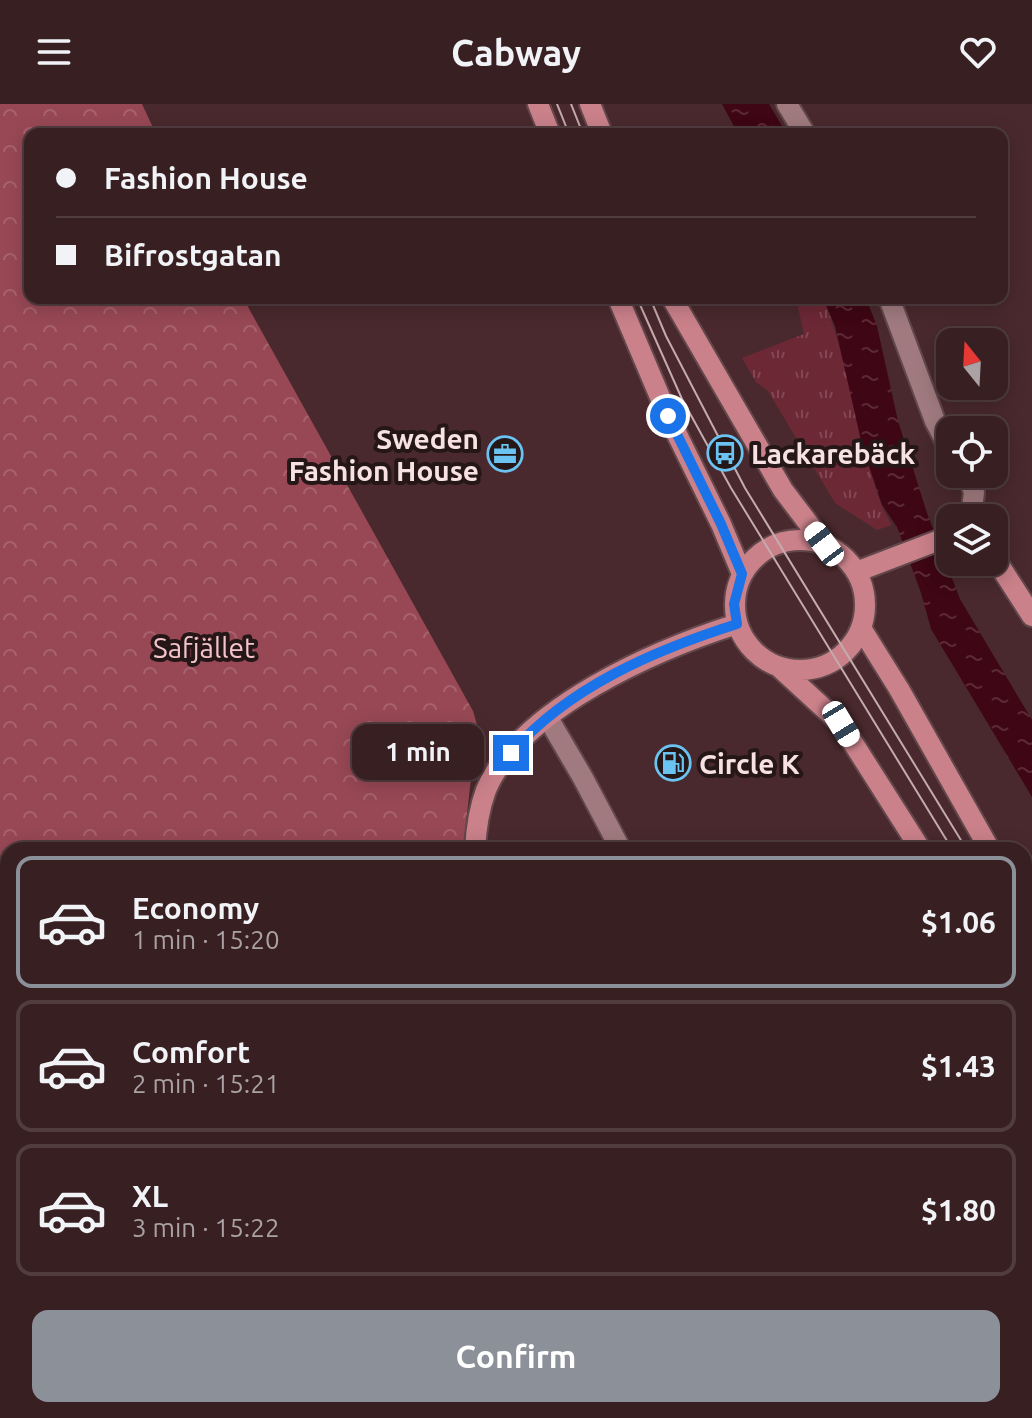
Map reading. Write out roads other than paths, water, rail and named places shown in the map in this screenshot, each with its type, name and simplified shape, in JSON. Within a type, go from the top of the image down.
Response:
[{"type":"main road","points":[[538,104],[548,128]]},
{"type":"main road","points":[[590,104],[600,128]]},
{"type":"main road","points":[[621,304],[668,416],[742,574]]},
{"type":"main road","points":[[675,304],[783,490],[824,544]]},
{"type":"main road","points":[[780,668],[803,671],[825,665],[845,652],[861,628],[865,596],[856,572],[841,554],[824,544],[806,540],[779,543],[759,553],[742,574],[734,604],[737,624],[744,641],[756,654],[780,668],[841,724],[916,842]]},
{"type":"main road","points":[[856,572],[936,541]]},
{"type":"main road","points":[[1006,576],[1032,616]]},
{"type":"main road","points":[[476,842],[487,788],[501,765],[521,742],[548,718],[621,670],[696,637],[737,624]]},
{"type":"main road","points":[[861,628],[985,842]]},
{"type":"street","points":[[787,104],[801,128]]},
{"type":"street","points":[[891,304],[936,423]]},
{"type":"street","points":[[548,718],[617,842]]},
{"type":"water","points":[[722,104],[769,104],[783,128],[735,128]]},
{"type":"water","points":[[826,304],[868,304],[877,326],[898,421],[936,536],[936,576],[951,576],[960,599],[1032,720],[1032,797],[931,629],[897,527],[882,505],[862,445],[835,326]]},
{"type":"tram line","points":[[557,104],[567,128]]},
{"type":"tram line","points":[[571,104],[581,128]]},
{"type":"tram line","points":[[640,304],[682,399],[731,488],[948,842]]},
{"type":"tram line","points":[[653,304],[745,488],[962,842]]},
{"type":"place","name":"Lackarebäck","points":[[725,453]]},
{"type":"place","name":"Sweden Fashion House","points":[[505,454]]},
{"type":"place","name":"Circle K","points":[[673,763]]},
{"type":"park label","name":"Safjället","points":[[204,647]]}]
